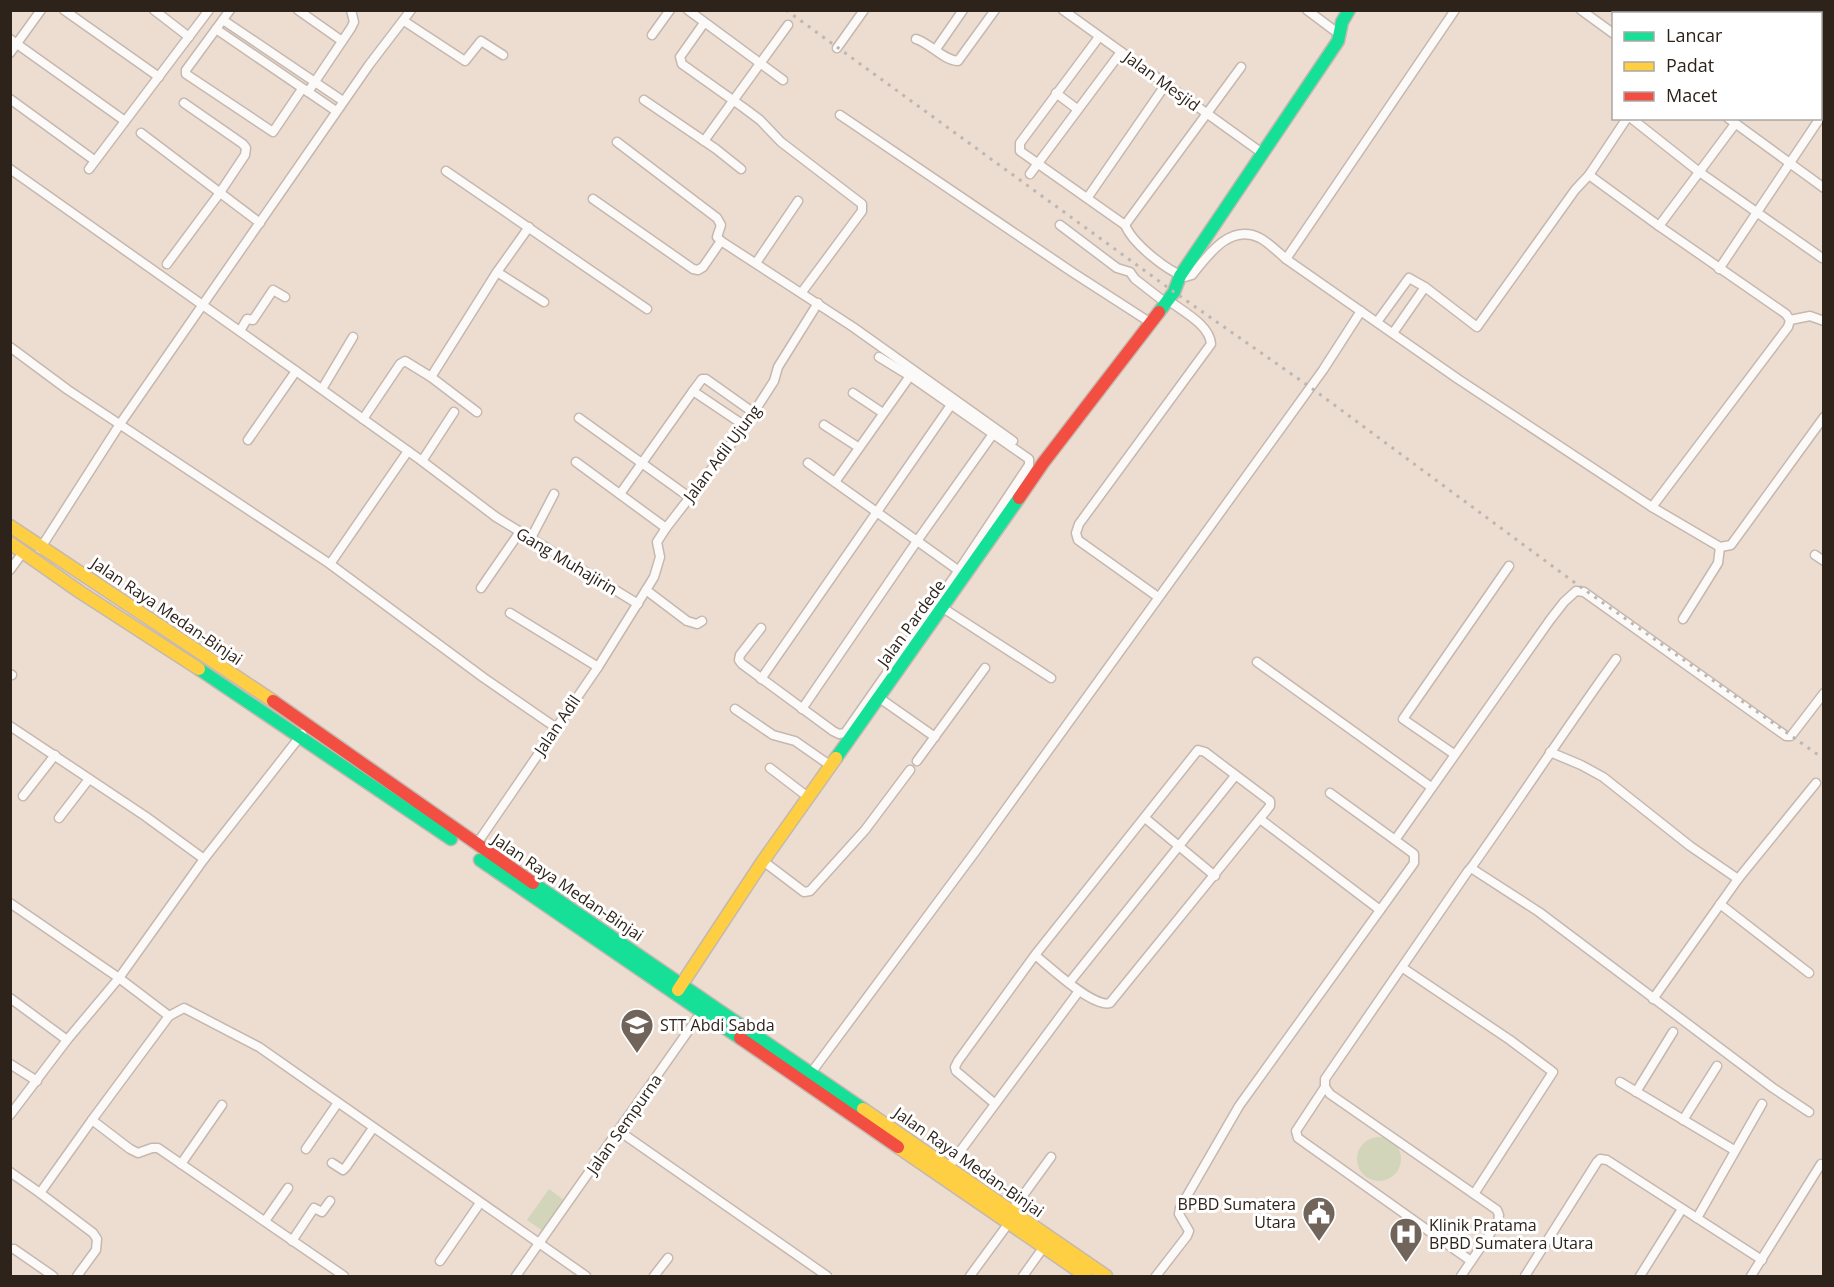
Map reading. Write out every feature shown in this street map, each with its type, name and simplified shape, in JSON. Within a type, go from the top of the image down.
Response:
[{"type":"main road","name":"Jalan Pardede","points":[[678,989],[808,796],[943,608],[962,573],[1174,292],[1180,276],[1338,41],[1342,22],[1349,10]]},
{"type":"main road","name":"Jalan Raya Medan-Binjai","points":[[10,525],[308,726],[851,1113],[1106,1276]]},
{"type":"main road","name":"Jalan Raya Medan-Binjai","points":[[10,543],[80,592],[231,690],[678,989]]},
{"type":"main road","points":[[231,690],[239,679]]},
{"type":"main road","name":"Jalan Raya Medan-Binjai","points":[[705,1008],[811,1073],[944,1173]]},
{"type":"main road","name":"Jalan Raya Medan-Binjai","points":[[1011,1217],[1043,1248],[1086,1276]]},
{"type":"street","points":[[10,53],[14,41],[41,10]]},
{"type":"street","points":[[64,10],[159,77]]},
{"type":"street","points":[[154,10],[189,37]]},
{"type":"street","points":[[89,169],[209,10]]},
{"type":"street","points":[[230,10],[186,70],[189,76],[273,132],[305,91],[315,83],[342,42],[354,22],[351,10]]},
{"type":"street","points":[[298,10],[342,42]]},
{"type":"street","points":[[10,570],[42,547],[120,424],[336,111],[411,10]]},
{"type":"street","points":[[652,35],[670,10]]},
{"type":"street","points":[[688,10],[783,80]]},
{"type":"street","points":[[837,48],[864,10]]},
{"type":"street","points":[[936,49],[963,10]]},
{"type":"street","points":[[916,39],[958,61],[995,10]]},
{"type":"street","name":"Jalan Mesjid","points":[[1063,10],[1262,153]]},
{"type":"street","points":[[1307,10],[1339,34]]},
{"type":"street","points":[[1286,259],[1455,10]]},
{"type":"street","points":[[1581,10],[1612,33]]},
{"type":"street","points":[[223,20],[344,101]]},
{"type":"street","points":[[404,21],[465,61],[481,41],[503,55]]},
{"type":"street","points":[[704,22],[680,57],[682,64],[760,120],[781,142],[855,199],[863,208],[802,292]]},
{"type":"street","points":[[704,141],[788,25]]},
{"type":"street","points":[[216,29],[336,111]]},
{"type":"street","points":[[1099,36],[1019,146],[1020,151],[1125,225],[1131,236],[1158,261],[1180,276],[1185,278],[1192,275],[1223,240],[1240,235],[1260,238],[1286,259],[1458,379],[1652,507],[1720,547],[1734,543],[1824,417]]},
{"type":"street","points":[[14,41],[126,121]]},
{"type":"street","points":[[1030,174],[1120,52]]},
{"type":"street","points":[[1125,225],[1241,67]]},
{"type":"street","points":[[1088,197],[1166,84]]},
{"type":"street","points":[[1056,93],[1077,109]]},
{"type":"street","points":[[10,99],[94,160]]},
{"type":"street","points":[[644,100],[741,169]]},
{"type":"street","points":[[167,264],[219,194],[244,155],[246,148],[184,103]]},
{"type":"street","points":[[840,116],[1151,323]]},
{"type":"street","points":[[1377,322],[1409,278],[1425,287],[1478,327],[1628,120]]},
{"type":"street","points":[[1632,120],[1698,171],[1822,258]]},
{"type":"street","points":[[1719,268],[1819,120]]},
{"type":"street","points":[[1659,226],[1732,121],[1824,188]]},
{"type":"street","points":[[141,133],[260,223]]},
{"type":"street","points":[[617,142],[717,218],[721,222],[717,234],[721,241],[818,303],[1043,463]]},
{"type":"street","name":"Gang Muhajirin","points":[[10,169],[297,371],[519,533],[638,604]]},
{"type":"street","points":[[446,171],[647,309]]},
{"type":"street","points":[[1589,175],[1786,314],[1790,320],[1788,327],[1652,507]]},
{"type":"street","points":[[593,199],[693,269],[698,270],[703,267],[721,241]]},
{"type":"street","points":[[756,263],[798,201]]},
{"type":"street","points":[[1060,225],[1117,268],[1130,272],[1135,279],[1205,328],[1211,337],[1211,344],[1079,524],[1076,533],[1078,540],[1158,597]]},
{"type":"street","points":[[431,377],[497,272],[529,227]]},
{"type":"street","points":[[497,272],[544,302]]},
{"type":"street","points":[[1393,333],[1425,287]]},
{"type":"street","points":[[240,331],[247,319],[253,320],[273,290],[285,297]]},
{"type":"street","name":"Jalan Adil Ujung","points":[[638,604],[654,577],[660,557],[657,542],[745,426],[774,381],[778,367],[818,303]]},
{"type":"street","points":[[811,1073],[975,852],[1323,370],[1361,311]]},
{"type":"street","points":[[1790,320],[1810,316],[1824,321]]},
{"type":"street","points":[[322,389],[353,337]]},
{"type":"street","points":[[10,347],[68,390],[330,564],[476,672],[555,727]]},
{"type":"street","points":[[761,628],[740,655],[739,660],[742,664],[833,731],[839,734],[844,733],[962,573],[1029,465],[1029,459],[879,357]]},
{"type":"street","points":[[363,419],[400,364],[405,361],[431,377],[477,412]]},
{"type":"street","points":[[248,440],[297,371]]},
{"type":"street","points":[[835,482],[910,376]]},
{"type":"street","points":[[620,494],[702,379],[706,379],[754,412]]},
{"type":"street","points":[[693,391],[745,426]]},
{"type":"street","points":[[853,393],[883,413]]},
{"type":"street","points":[[761,679],[951,405]]},
{"type":"street","points":[[422,461],[454,412]]},
{"type":"street","points":[[579,418],[689,497]]},
{"type":"street","points":[[824,425],[858,447]]},
{"type":"street","points":[[802,709],[993,434]]},
{"type":"street","points":[[330,564],[408,452]]},
{"type":"street","points":[[576,462],[666,528]]},
{"type":"street","points":[[808,463],[962,573]]},
{"type":"street","points":[[530,540],[554,494]]},
{"type":"street","points":[[481,588],[519,533]]},
{"type":"street","points":[[1683,619],[1718,563],[1720,547]]},
{"type":"street","points":[[1815,555],[1824,561]]},
{"type":"street","points":[[1454,754],[1403,719],[1509,566]]},
{"type":"street","points":[[646,590],[687,621],[697,624],[702,621]]},
{"type":"street","points":[[1395,840],[1550,620],[1576,591],[1584,592],[1786,736],[1791,736],[1824,693]]},
{"type":"street","name":"Jalan Adil","points":[[476,845],[638,604]]},
{"type":"street","points":[[943,608],[1051,678]]},
{"type":"street","points":[[510,614],[598,666]]},
{"type":"street","points":[[1471,1261],[1299,1138],[1296,1131],[1325,1087],[1325,1079],[1616,659]]},
{"type":"street","points":[[1257,662],[1431,787]]},
{"type":"street","points":[[918,761],[985,668]]},
{"type":"street","points":[[878,697],[935,737]]},
{"type":"street","points":[[735,709],[773,735],[795,741],[831,766]]},
{"type":"street","points":[[10,726],[204,859]]},
{"type":"street","points":[[10,1115],[67,1040],[119,978],[204,859],[308,726]]},
{"type":"street","points":[[994,1103],[956,1071],[958,1061],[1035,955],[1198,750],[1205,752],[1270,801],[1270,806],[1215,876],[1110,1003],[1102,1004],[1079,991],[1035,955]]},
{"type":"street","points":[[1550,752],[1603,777],[1690,846],[1738,879]]},
{"type":"street","points":[[23,796],[55,755]]},
{"type":"street","points":[[770,768],[808,796]]},
{"type":"street","points":[[763,861],[804,892],[810,891],[865,830],[910,770]]},
{"type":"street","points":[[1070,983],[1235,776]]},
{"type":"street","points":[[59,818],[88,779]]},
{"type":"street","points":[[1653,999],[1738,879],[1816,783]]},
{"type":"street","points":[[1156,1276],[1187,1236],[1187,1226],[1179,1210],[1239,1106],[1414,863],[1414,854],[1330,793]]},
{"type":"street","points":[[1145,818],[1215,876]]},
{"type":"street","points":[[1260,819],[1380,910]]},
{"type":"street","points":[[1471,868],[1539,912],[1653,999],[1809,1112]]},
{"type":"street","points":[[1720,904],[1809,973]]},
{"type":"street","points":[[11,905],[119,978],[169,1016]]},
{"type":"street","points":[[1403,968],[1510,1040],[1552,1072],[1552,1076],[1473,1194]]},
{"type":"street","points":[[944,1173],[1079,991]]},
{"type":"street","points":[[10,998],[67,1040]]},
{"type":"street","points":[[40,1193],[169,1016],[184,1008],[259,1047],[337,1104],[585,1276]]},
{"type":"street","name":"Jalan Sempurna","points":[[516,1276],[705,1008]]},
{"type":"street","points":[[1636,1092],[1673,1032]]},
{"type":"street","points":[[10,1064],[37,1081]]},
{"type":"street","points":[[1683,1120],[1717,1066]]},
{"type":"street","points":[[1620,1082],[1734,1150]]},
{"type":"street","points":[[1325,1087],[1330,1094],[1497,1210],[1498,1222],[1461,1276]]},
{"type":"street","points":[[306,1149],[337,1104]]},
{"type":"street","points":[[1697,1218],[1762,1104]]},
{"type":"street","points":[[181,1164],[222,1105]]},
{"type":"street","points":[[92,1120],[138,1153],[158,1148],[339,1275]]},
{"type":"street","points":[[332,1163],[343,1170],[373,1128]]},
{"type":"street","points":[[619,1131],[827,1276]]},
{"type":"street","points":[[970,1276],[1051,1157]]},
{"type":"street","points":[[1525,1276],[1600,1159],[1607,1160],[1762,1260]]},
{"type":"street","points":[[1751,1276],[1821,1164]]},
{"type":"street","points":[[10,1172],[93,1233],[97,1239],[96,1250],[77,1276]]},
{"type":"street","points":[[264,1221],[288,1188]]},
{"type":"street","points":[[292,1241],[314,1208],[322,1212],[330,1201]]},
{"type":"street","points":[[441,1261],[480,1203]]},
{"type":"street","points":[[1640,1276],[1682,1209]]},
{"type":"street","points":[[1023,1276],[1043,1248]]},
{"type":"street","points":[[14,1249],[53,1276]]},
{"type":"street","points":[[654,1276],[668,1258]]},
{"type":"green space","points":[[1379,1137],[1395,1143],[1401,1159],[1395,1175],[1379,1181],[1363,1175],[1357,1159],[1363,1143]]},
{"type":"green space","points":[[549,1189],[565,1201],[543,1231],[527,1220]]},
{"type":"railway","points":[[786,10],[1174,292],[1310,387],[1582,588],[1824,759]]},
{"type":"traffic: fast","points":[[1159,312],[1174,292],[1180,276],[1338,41],[1342,22],[1349,10]]},
{"type":"traffic: fast","points":[[836,758],[1019,498]]},
{"type":"traffic: fast","points":[[199,669],[451,839]]},
{"type":"traffic: fast","points":[[480,860],[740,1038]]},
{"type":"traffic: fast","points":[[533,883],[863,1109]]},
{"type":"traffic: slow","points":[[10,526],[273,701]]},
{"type":"traffic: slow","points":[[10,543],[80,592],[199,669]]},
{"type":"traffic: slow","points":[[678,990],[763,861],[836,758]]},
{"type":"traffic: slow","points":[[863,1109],[1106,1276]]},
{"type":"traffic: slow","points":[[898,1147],[1086,1276]]},
{"type":"traffic: jam","points":[[1019,498],[1043,463],[1159,312]]},
{"type":"traffic: jam","points":[[273,701],[533,883]]},
{"type":"traffic: jam","points":[[740,1038],[898,1147]]},
{"type":"place","name":"STT Abdi Sabda","points":[[637,1054]]},
{"type":"place","name":"BPBD Sumatera Utara","points":[[1319,1242]]},
{"type":"place","name":"Klinik Pratama BPBD Sumatera Utara","points":[[1406,1263]]}]
